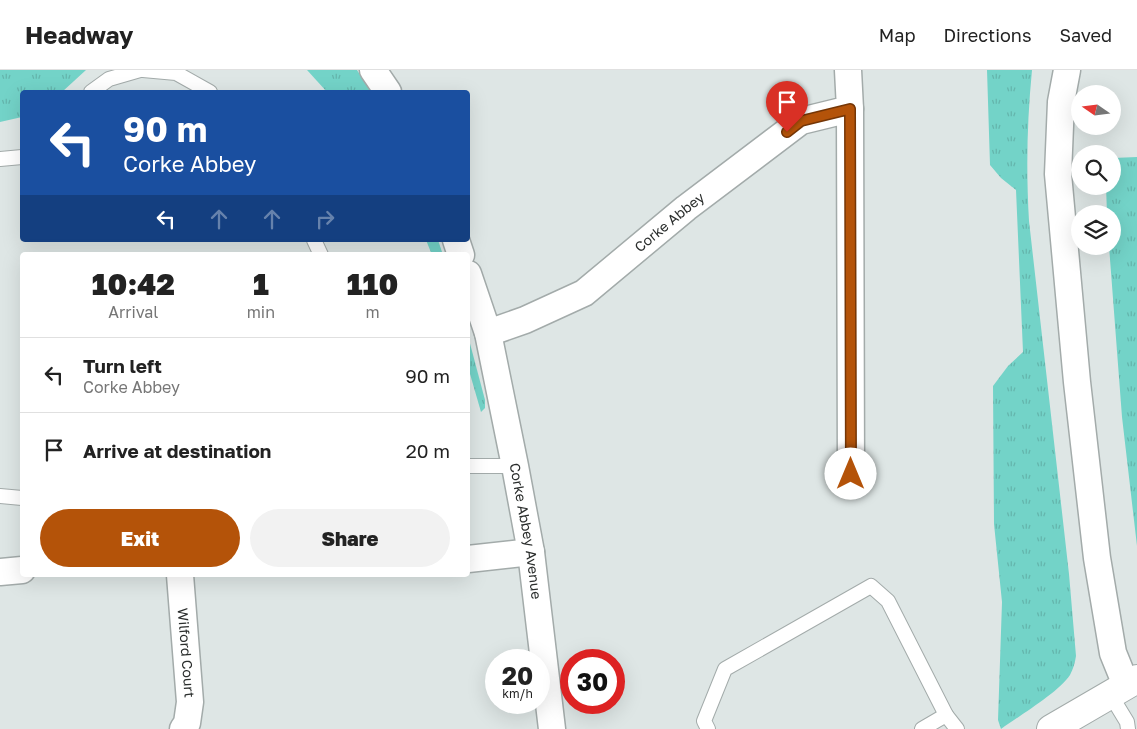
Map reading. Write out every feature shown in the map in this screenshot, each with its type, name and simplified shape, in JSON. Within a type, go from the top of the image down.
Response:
[{"type":"main road","points":[[1051,729],[1124,686]]},
{"type":"street","points":[[373,70],[387,90]]},
{"type":"street","points":[[848,70],[850,109],[851,474]]},
{"type":"street","points":[[1067,70],[1061,102],[1058,174],[1077,382],[1097,558],[1113,654],[1124,686]]},
{"type":"street","name":"Corke Abbey","points":[[488,333],[525,320],[584,292],[686,208],[801,121],[850,109]]},
{"type":"street","name":"Corke Abbey Avenue","points":[[470,280],[488,333],[531,552],[552,729]]},
{"type":"street","points":[[470,559],[531,552]]},
{"type":"street","points":[[0,572],[20,570]]},
{"type":"street","name":"Wilford Court","points":[[180,577],[190,702],[187,723],[183,729]]},
{"type":"lane","points":[[94,90],[109,79],[141,70],[176,74],[206,90]]},
{"type":"lane","points":[[0,159],[20,157]]},
{"type":"lane","points":[[470,466],[515,466]]},
{"type":"lane","points":[[0,496],[20,498]]},
{"type":"lane","points":[[708,729],[704,721],[725,669],[870,586],[888,601],[946,715],[957,729]]},
{"type":"lane","points":[[1124,686],[1128,729]]},
{"type":"lane","points":[[922,729],[946,715]]},
{"type":"green space","points":[[0,70],[86,70],[64,90],[20,90],[20,117],[0,122]]},
{"type":"green space","points":[[307,70],[357,70],[370,90],[325,90]]},
{"type":"green space","points":[[987,70],[1032,70],[1027,146],[1029,221],[1069,574],[1076,656],[1071,673],[1065,682],[1001,729],[998,720],[1002,602],[994,524],[993,386],[1008,366],[1023,352],[1016,190],[1001,178],[990,165]]},
{"type":"green space","points":[[1137,157],[1137,546],[1122,417],[1110,255],[1121,255],[1121,205],[1107,205],[1106,195],[1121,195],[1121,158]]},
{"type":"green space","points":[[427,242],[439,242],[442,252],[431,252]]},
{"type":"green space","points":[[470,344],[485,400],[485,408],[481,412],[470,374]]},
{"type":"route","points":[[787,132],[801,121],[850,109],[851,474]]}]
